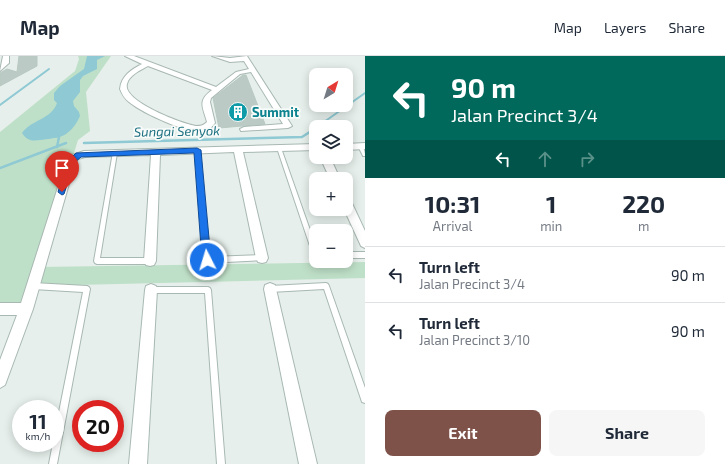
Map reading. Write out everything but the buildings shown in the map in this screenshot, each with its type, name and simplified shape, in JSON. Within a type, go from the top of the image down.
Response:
[{"type":"street","points":[[0,69],[6,63],[6,56]]},
{"type":"street","points":[[128,56],[216,89]]},
{"type":"street","points":[[215,56],[230,60],[244,57],[288,126],[244,129]]},
{"type":"street","points":[[148,63],[130,74],[123,85],[126,96],[132,101],[189,128],[203,130],[210,126],[211,123],[206,99],[216,89],[238,73],[251,70]]},
{"type":"street","points":[[1,374],[26,309],[71,162],[75,157],[84,154],[309,147]]},
{"type":"street","points":[[238,149],[262,258]]},
{"type":"street","points":[[150,261],[156,152]]},
{"type":"street","points":[[352,216],[365,243]]},
{"type":"street","points":[[270,289],[308,464]]},
{"type":"street","points":[[138,464],[151,290]]},
{"type":"street","points":[[0,309],[26,309]]},
{"type":"lane","points":[[362,146],[365,155]]},
{"type":"lane","points":[[278,148],[309,235]]},
{"type":"lane","points":[[197,150],[207,260],[262,258]]},
{"type":"lane","points":[[115,153],[97,261],[150,261]]},
{"type":"lane","points":[[353,256],[365,255]]},
{"type":"lane","points":[[33,286],[87,289],[53,464]]},
{"type":"lane","points":[[270,289],[326,286],[365,399]]},
{"type":"lane","points":[[151,290],[208,290],[221,464]]},
{"type":"green space","points":[[78,56],[111,56],[86,92],[90,131],[78,140],[39,267],[309,263],[309,268],[353,268],[353,262],[365,262],[365,278],[33,286],[26,309],[0,309],[0,132],[75,71],[79,59]]},
{"type":"water","points":[[87,56],[105,56],[97,60],[97,69],[83,76],[80,80],[80,92],[73,101],[74,106],[79,112],[80,116],[74,126],[66,134],[59,137],[37,140],[27,139],[22,133],[31,125],[51,113],[57,103],[54,100],[54,93],[60,86],[84,69]]},
{"type":"waterway","name":"Sungai Senyok","points":[[0,105],[49,69]]},
{"type":"waterway","name":"Sungai Senyok","points":[[327,120],[365,93]]},
{"type":"waterway","name":"Sungai Senyok","points":[[84,143],[302,137],[309,132]]},
{"type":"waterway","points":[[57,146],[59,137]]},
{"type":"waterway","name":"Sungai Senyok","points":[[57,146],[66,143]]},
{"type":"waterway","name":"Sungai Senyok","points":[[0,168],[57,146]]},
{"type":"place","name":"Summit","points":[[238,112]]},
{"type":"route","points":[[62,192],[71,162],[79,155],[197,150],[207,260]]}]
